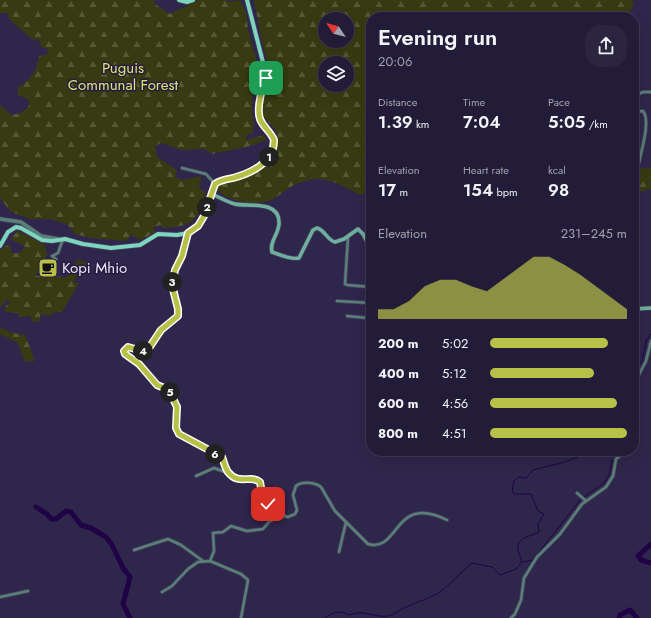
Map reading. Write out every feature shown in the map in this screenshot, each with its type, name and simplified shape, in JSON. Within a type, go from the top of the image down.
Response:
[{"type":"main road","points":[[179,0],[187,2],[193,0]]},
{"type":"main road","points":[[0,246],[5,235],[12,228],[16,227],[21,228],[47,242],[61,239],[103,248],[140,245],[158,234],[177,235],[188,233],[202,221],[215,184],[218,181],[235,177],[260,167],[271,154],[274,145],[273,135],[260,119],[260,99],[266,74],[247,0]]},
{"type":"main road","points":[[212,194],[235,204],[264,205],[275,212],[279,223],[271,248],[272,252],[294,259],[298,258],[315,229],[322,230],[335,242],[348,237],[358,229],[366,240]]},
{"type":"main road","points":[[639,309],[651,308]]},
{"type":"street","points":[[639,94],[651,92]]},
{"type":"street","points":[[639,111],[643,111],[646,115],[645,136],[639,163]]},
{"type":"street","points":[[182,168],[206,174],[215,184]]},
{"type":"street","points":[[0,220],[20,222],[41,236],[61,239],[58,252],[52,256],[56,259]]},
{"type":"street","points":[[188,233],[172,283],[178,309],[178,316],[161,330],[149,348],[142,351],[128,347],[124,351],[125,354],[139,364],[157,385],[169,390],[177,407],[176,428],[178,432],[222,457],[228,473]]},
{"type":"street","points":[[348,237],[345,284],[366,287]]},
{"type":"street","points":[[337,301],[366,303]]},
{"type":"street","points":[[347,316],[366,318]]},
{"type":"street","points":[[639,374],[646,361],[651,341]]},
{"type":"street","points":[[511,618],[515,614],[521,600],[526,575],[537,557],[560,534],[584,499],[606,487],[613,476],[616,459],[620,456]]},
{"type":"street","points":[[196,476],[214,468],[241,480],[253,479],[260,482],[263,499],[276,507],[277,514]]},
{"type":"street","points":[[277,514],[288,517],[296,512],[293,495],[301,483],[318,485],[321,487],[330,504],[368,544],[373,546],[384,542],[408,516],[415,512],[434,514],[447,520]]},
{"type":"street","points":[[577,494],[584,499]]},
{"type":"street","points":[[210,561],[214,551],[213,533],[223,532],[231,526],[241,530],[261,530],[277,514]]},
{"type":"street","points":[[339,552],[346,522]]},
{"type":"street","points":[[134,550],[168,539],[184,547],[203,562]]},
{"type":"street","points":[[162,592],[172,586],[194,564],[210,561],[241,574],[248,580],[241,618]]},
{"type":"street","points":[[0,597],[28,590]]},
{"type":"green space","name":"Puguis Communal Forest","points":[[0,0],[154,0],[155,4],[170,14],[198,0],[226,0],[229,2],[240,0],[246,12],[248,29],[260,73],[253,93],[252,112],[254,125],[252,134],[246,135],[246,140],[264,135],[266,140],[250,146],[212,154],[204,149],[182,150],[161,143],[155,146],[157,157],[177,170],[175,177],[182,180],[201,176],[199,188],[206,193],[197,216],[192,221],[181,226],[163,228],[161,225],[154,227],[155,232],[141,240],[131,235],[126,241],[91,238],[75,234],[67,224],[50,219],[31,219],[11,212],[0,198],[0,105],[11,115],[21,113],[29,106],[29,100],[18,95],[18,88],[33,75],[37,67],[39,56],[47,54],[49,49],[41,47],[39,39],[33,40],[9,19],[8,13],[0,13]]},
{"type":"green space","points":[[255,0],[632,0],[634,3],[630,12],[366,12],[366,193],[361,195],[342,186],[321,179],[304,181],[292,186],[271,200],[256,203],[248,203],[227,197],[217,189],[219,183],[235,179],[257,169],[269,158],[275,148],[277,135],[272,126],[262,115],[265,86],[272,71],[263,46],[254,2]]},
{"type":"green space","points":[[651,168],[651,189],[639,192],[639,169]]},
{"type":"green space","points":[[18,231],[45,245],[47,255],[35,276],[65,277],[69,275],[70,270],[79,259],[89,264],[80,266],[74,283],[79,283],[62,312],[55,312],[49,316],[40,314],[40,321],[33,322],[30,316],[19,317],[18,313],[5,312],[4,308],[11,301],[6,300],[0,308],[0,250],[9,244],[12,253],[20,253],[25,246],[10,239]]},
{"type":"green space","points":[[0,327],[9,332],[25,335],[35,361],[25,362],[18,343],[0,334]]},
{"type":"waterway","points":[[639,364],[642,361],[646,341],[651,334]]},
{"type":"waterway","points":[[325,618],[331,614],[340,612],[349,615],[364,613],[378,616],[388,616],[439,593],[472,563],[492,567],[500,575],[516,569],[522,562],[518,550],[518,543],[524,538],[539,532],[538,524],[544,514],[538,511],[531,494],[514,494],[512,491],[514,481],[519,477],[526,478],[533,470],[565,462],[580,456]]},
{"type":"waterway","points":[[523,562],[533,560],[581,499],[604,483],[610,473],[612,460]]},
{"type":"waterway","points":[[36,507],[47,514],[51,519],[56,519],[66,511],[71,512],[81,525],[91,528],[106,537],[112,545],[123,568],[130,577],[123,604],[130,618]]},
{"type":"waterway","points":[[651,544],[638,556],[641,560],[651,563]]},
{"type":"waterway","points":[[619,618],[620,615],[630,610],[637,618]]},
{"type":"place","name":"Kopi Mhio","points":[[48,268]]},
{"type":"route","points":[[266,78],[260,99],[260,119],[273,135],[274,145],[271,154],[260,167],[235,177],[218,181],[215,184],[202,221],[188,233],[187,242],[175,270],[172,285],[178,309],[177,318],[161,330],[151,346],[146,350],[142,351],[133,347],[127,347],[124,351],[125,354],[139,364],[154,383],[169,390],[178,410],[176,428],[179,434],[195,441],[211,452],[222,457],[228,473],[234,478],[238,480],[253,479],[260,482],[263,499],[268,504]]}]
